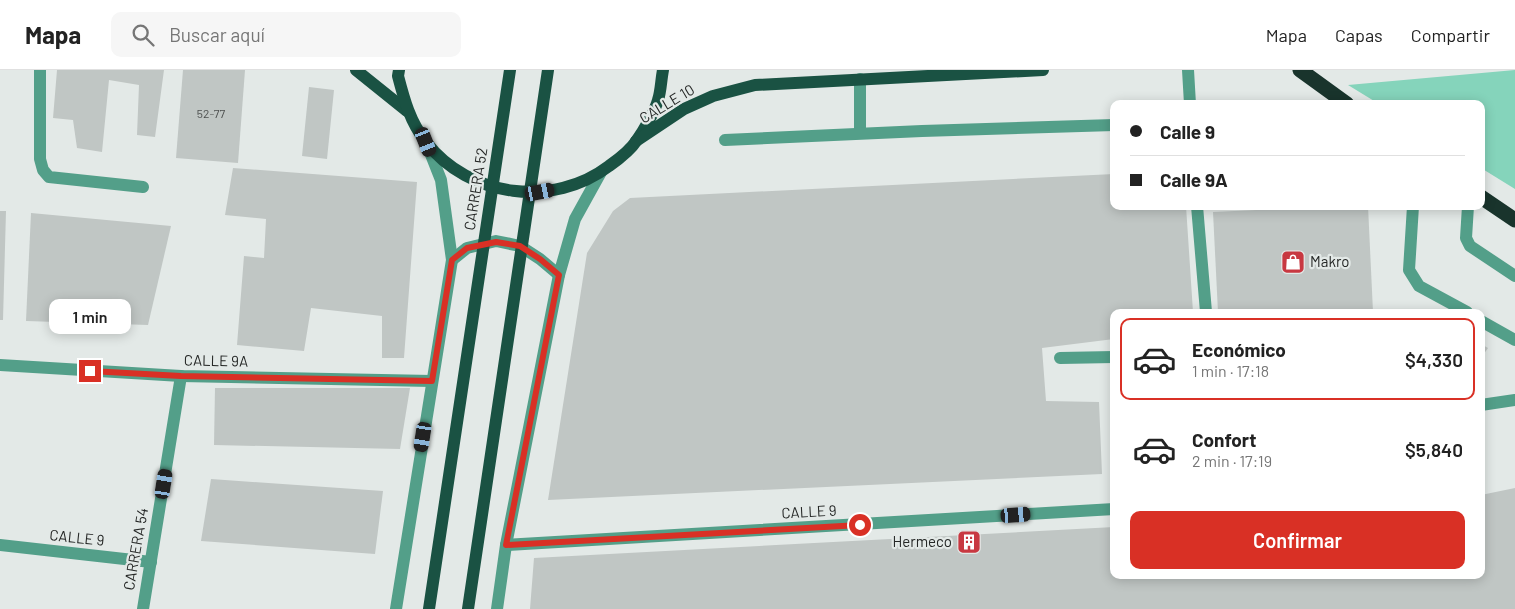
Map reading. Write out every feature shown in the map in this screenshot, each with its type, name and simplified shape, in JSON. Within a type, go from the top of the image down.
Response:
[{"type":"highway","points":[[1300,70],[1341,100]]},
{"type":"highway","points":[[1485,200],[1515,220]]},
{"type":"main road","points":[[356,70],[408,111]]},
{"type":"main road","points":[[398,70],[408,111],[426,142],[449,165],[476,182],[507,191],[540,192],[572,186],[601,172],[620,158],[636,141],[658,101],[663,70]]},
{"type":"main road","name":"CARRERA 52","points":[[429,609],[510,70]]},
{"type":"main road","points":[[468,609],[548,70]]},
{"type":"main road","name":"CALLE 10","points":[[636,141],[684,109],[712,96],[755,85],[1043,70]]},
{"type":"street","points":[[40,70],[40,159],[43,170],[49,176],[143,187]]},
{"type":"street","points":[[1188,70],[1190,100]]},
{"type":"street","points":[[860,79],[860,134]]},
{"type":"street","points":[[725,140],[1110,125]]},
{"type":"street","name":"CARRERA 52","points":[[396,609],[452,260],[441,180],[426,142]]},
{"type":"street","points":[[497,609],[506,545],[559,275],[575,219],[601,172]]},
{"type":"street","points":[[1197,210],[1206,309]]},
{"type":"street","points":[[1413,210],[1409,270],[1420,286],[1462,309]]},
{"type":"street","points":[[1468,210],[1466,238],[1470,246],[1515,276]]},
{"type":"street","points":[[452,260],[467,248],[496,242],[520,246],[540,259],[559,275]]},
{"type":"street","points":[[1485,323],[1515,340]]},
{"type":"street","points":[[1060,358],[1110,357]]},
{"type":"street","name":"CALLE 9A","points":[[0,365],[181,376],[432,381]]},
{"type":"street","name":"CARRERA 54","points":[[143,609],[181,376]]},
{"type":"street","points":[[1485,404],[1515,400]]},
{"type":"street","name":"CALLE 9","points":[[506,545],[1110,509]]},
{"type":"street","name":"CALLE 9","points":[[0,545],[150,562]]},
{"type":"green space","points":[[1515,70],[1515,189],[1485,170],[1485,100],[1372,100],[1348,85]]},
{"type":"building","points":[[57,70],[164,70],[155,137],[137,135],[139,85],[109,80],[102,152],[77,148],[73,120],[53,118]]},
{"type":"building","points":[[183,70],[245,70],[238,163],[176,158]]},
{"type":"building","points":[[309,87],[334,90],[327,159],[302,156]]},
{"type":"building","points":[[233,168],[417,182],[404,358],[382,358],[382,316],[311,308],[304,351],[237,345],[244,256],[264,258],[266,219],[225,215]]},
{"type":"building","points":[[1110,174],[1110,210],[1186,210],[1193,309],[1110,309],[1110,340],[1042,348],[1046,401],[1099,402],[1102,474],[548,500],[587,253],[613,211],[630,198]]},
{"type":"building","name":"Makro","points":[[1368,210],[1373,309],[1218,309],[1213,212]]},
{"type":"building","points":[[0,211],[6,211],[3,320],[0,320]]},
{"type":"building","points":[[31,213],[171,226],[148,325],[26,321]]},
{"type":"building","points":[[215,388],[410,388],[400,449],[214,445]]},
{"type":"building","points":[[211,479],[383,491],[375,554],[201,541]]},
{"type":"building","name":"Hermeco","points":[[1515,488],[1515,609],[530,609],[534,558],[1110,527],[1110,579],[1485,579],[1485,494]]},
{"type":"place","name":"Makro","points":[[1293,262]]},
{"type":"place","name":"Hermeco","points":[[969,542]]},
{"type":"route","points":[[90,371],[181,376],[432,381],[452,260],[467,248],[496,242],[520,246],[540,259],[559,275],[506,545],[860,525]]}]
